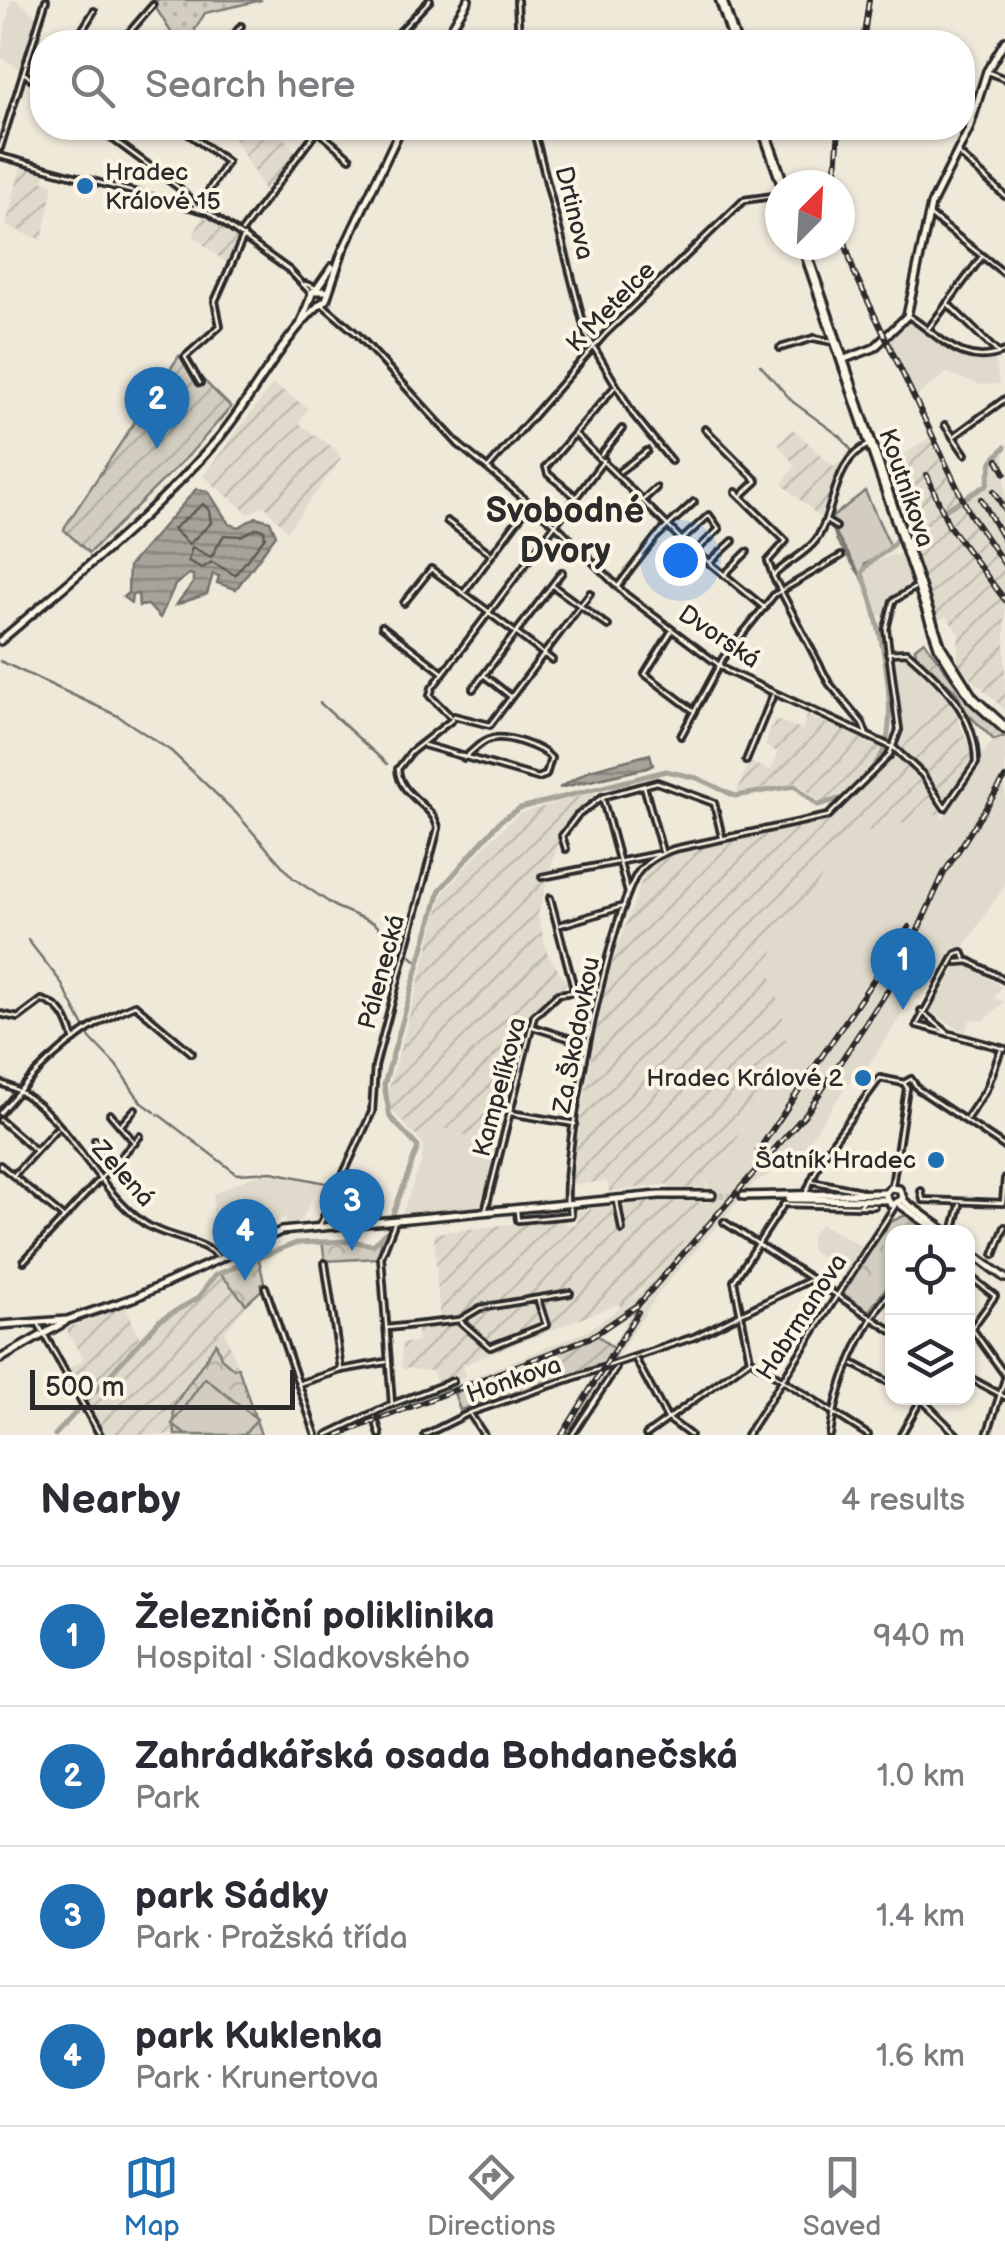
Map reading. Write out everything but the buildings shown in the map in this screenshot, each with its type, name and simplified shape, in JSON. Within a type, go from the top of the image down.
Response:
[{"type":"main road","points":[[721,0],[731,30]]},
{"type":"main road","points":[[767,140],[778,170]]},
{"type":"main road","name":"Koutníkova","points":[[808,260],[918,586],[953,671],[975,701],[1004,727]]},
{"type":"street","points":[[37,30],[46,0]]},
{"type":"street","points":[[401,30],[430,0]]},
{"type":"street","points":[[450,30],[468,0]]},
{"type":"street","points":[[517,0],[518,30]]},
{"type":"street","points":[[131,30],[153,5]]},
{"type":"street","points":[[82,30],[94,11]]},
{"type":"street","points":[[238,30],[241,26]]},
{"type":"street","points":[[975,105],[987,71],[1005,41]]},
{"type":"street","points":[[0,148],[30,53]]},
{"type":"street","points":[[987,71],[1005,79]]},
{"type":"street","points":[[24,73],[30,78]]},
{"type":"street","points":[[114,140],[178,187],[198,208],[226,162],[198,140]]},
{"type":"street","points":[[200,383],[184,357],[220,326],[216,300],[243,233],[310,140]]},
{"type":"street","points":[[330,140],[350,158]]},
{"type":"street","points":[[0,641],[148,513],[242,410],[324,299],[395,140]]},
{"type":"street","name":"Drtinova","points":[[535,140],[592,348],[615,387],[672,461]]},
{"type":"street","points":[[842,360],[874,348],[907,316],[928,215],[963,140]]},
{"type":"street","points":[[958,153],[1005,196]]},
{"type":"street","name":"Dvorská","points":[[0,156],[198,208],[243,233],[324,299],[449,435],[556,526],[618,588],[672,631],[718,666],[894,748]]},
{"type":"street","name":"K Metelce","points":[[487,469],[592,348],[744,200],[765,195]]},
{"type":"street","points":[[928,215],[1005,274]]},
{"type":"street","points":[[292,339],[314,292],[342,252]]},
{"type":"street","points":[[928,330],[982,256]]},
{"type":"street","points":[[314,292],[324,299]]},
{"type":"street","points":[[947,303],[999,354]]},
{"type":"street","points":[[907,316],[960,353],[1005,351]]},
{"type":"street","points":[[780,348],[814,338],[836,342]]},
{"type":"street","points":[[577,497],[546,469],[615,387]]},
{"type":"street","points":[[953,437],[1005,400]]},
{"type":"street","points":[[945,426],[965,454]]},
{"type":"street","points":[[590,592],[490,725],[454,716],[430,694],[556,526],[622,429]]},
{"type":"street","points":[[705,429],[756,481],[740,497]]},
{"type":"street","points":[[575,434],[682,540],[764,608]]},
{"type":"street","points":[[774,576],[813,544],[830,498],[856,450],[870,444]]},
{"type":"street","points":[[618,473],[647,451]]},
{"type":"street","points":[[644,500],[656,488]]},
{"type":"street","points":[[736,492],[787,540],[768,561],[774,576],[829,683],[862,723],[866,736]]},
{"type":"street","points":[[618,588],[668,526],[694,502]]},
{"type":"street","points":[[464,593],[530,504]]},
{"type":"street","points":[[682,540],[710,515],[719,529],[695,551]]},
{"type":"street","points":[[825,520],[836,527]]},
{"type":"street","points":[[447,521],[492,554]]},
{"type":"street","points":[[709,563],[733,540]]},
{"type":"street","points":[[724,574],[747,552]]},
{"type":"street","points":[[681,736],[718,666],[780,589],[841,556]]},
{"type":"street","points":[[404,603],[432,570],[552,660]]},
{"type":"street","points":[[473,689],[562,572]]},
{"type":"street","points":[[552,585],[606,625],[600,628]]},
{"type":"street","points":[[542,877],[661,854],[835,812],[894,748],[898,716],[886,630],[892,604],[900,594],[918,586]]},
{"type":"street","points":[[382,626],[444,673]]},
{"type":"street","points":[[672,631],[645,674],[694,711]]},
{"type":"street","points":[[888,654],[906,652],[954,694],[976,764],[946,808],[922,774],[894,748]]},
{"type":"street","points":[[484,675],[512,696]]},
{"type":"street","points":[[746,762],[773,694]]},
{"type":"street","name":"Pálenecká","points":[[320,1226],[372,1112],[375,1066],[438,828],[435,816],[411,798],[397,773],[411,752],[454,716]]},
{"type":"street","points":[[422,744],[464,758],[538,778],[546,775],[551,758],[544,751],[498,738],[485,741],[464,758]]},
{"type":"street","points":[[566,848],[562,836],[577,816],[602,797],[657,782],[714,804],[723,838]]},
{"type":"street","points":[[644,784],[661,854]]},
{"type":"street","points":[[602,797],[629,895]]},
{"type":"street","name":"Za Škodovkou","points":[[517,1210],[518,1220],[571,1215],[568,1204],[576,1125],[600,988],[638,872],[661,854]]},
{"type":"street","points":[[550,898],[574,990]]},
{"type":"street","points":[[558,926],[626,906]]},
{"type":"street","points":[[967,1118],[986,1090],[1003,1048],[920,1028],[916,1022],[960,952],[965,959],[1005,980]]},
{"type":"street","points":[[956,961],[965,959]]},
{"type":"street","name":"Kampelíkova","points":[[486,1214],[536,1013],[552,997],[600,988]]},
{"type":"street","points":[[0,1014],[18,1018],[42,1000],[52,1003],[66,1016],[74,1041]]},
{"type":"street","points":[[0,1112],[19,1089],[74,1041],[111,1014],[135,1005],[192,1053]]},
{"type":"street","points":[[921,1012],[947,1028],[949,1035]]},
{"type":"street","points":[[531,1026],[590,1044]]},
{"type":"street","points":[[808,1197],[810,1182],[880,1078],[904,1083],[907,1088],[887,1220]]},
{"type":"street","points":[[904,1083],[910,1078],[913,1086],[1005,1146]]},
{"type":"street","name":"Zelená","points":[[0,1082],[19,1089],[58,1127],[141,1222],[218,1257]]},
{"type":"street","points":[[907,1088],[913,1086]]},
{"type":"street","points":[[120,1126],[134,1109]]},
{"type":"street","points":[[510,1112],[576,1125]]},
{"type":"street","points":[[110,1114],[135,1143]]},
{"type":"street","points":[[0,1120],[36,1151]]},
{"type":"street","points":[[13,1176],[58,1127]]},
{"type":"street","points":[[24,1261],[140,1136]]},
{"type":"street","points":[[94,1140],[116,1164]]},
{"type":"street","points":[[102,1149],[109,1142]]},
{"type":"street","points":[[0,1165],[64,1218]]},
{"type":"street","points":[[922,1191],[923,1200],[1003,1203],[1005,1179]]},
{"type":"street","points":[[810,1182],[813,1192],[826,1195]]},
{"type":"street","points":[[810,1182],[866,1196]]},
{"type":"street","points":[[744,1196],[866,1196],[891,1192]]},
{"type":"street","points":[[891,1192],[899,1203],[929,1225]]},
{"type":"street","points":[[891,1192],[899,1203],[938,1225]]},
{"type":"street","points":[[0,1359],[67,1320],[163,1286],[268,1235],[320,1226],[394,1224],[617,1199],[712,1196]]},
{"type":"street","points":[[808,1197],[866,1196]]},
{"type":"street","points":[[860,1206],[866,1196]]},
{"type":"street","points":[[617,1199],[622,1230]]},
{"type":"street","name":"Habrmanova","points":[[747,1435],[899,1203]]},
{"type":"street","points":[[952,1225],[960,1203]]},
{"type":"street","points":[[868,1435],[750,1359],[734,1280],[783,1204],[874,1206]]},
{"type":"street","points":[[724,1222],[885,1327]]},
{"type":"street","points":[[392,1404],[381,1257],[394,1224]]},
{"type":"street","points":[[994,1255],[1005,1227]]},
{"type":"street","points":[[975,1255],[1005,1278]]},
{"type":"street","points":[[325,1262],[341,1370]]},
{"type":"street","name":"Honkova","points":[[426,1435],[470,1413],[635,1359],[742,1315],[812,1279]]},
{"type":"street","points":[[975,1280],[996,1296],[975,1324]]},
{"type":"street","points":[[266,1288],[316,1435]]},
{"type":"street","points":[[385,1328],[460,1320],[480,1308],[570,1293]]},
{"type":"street","points":[[830,1435],[832,1412],[851,1363],[871,1318],[885,1299]]},
{"type":"street","points":[[460,1320],[490,1347],[546,1325],[538,1300]]},
{"type":"street","points":[[0,1325],[67,1320]]},
{"type":"street","points":[[38,1323],[100,1435]]},
{"type":"street","points":[[975,1332],[1005,1377],[988,1435]]},
{"type":"street","points":[[635,1359],[667,1418],[690,1435]]},
{"type":"street","points":[[646,1435],[750,1359]]},
{"type":"street","points":[[298,1384],[341,1370],[388,1362]]},
{"type":"street","points":[[851,1363],[885,1380]]},
{"type":"street","points":[[572,1435],[616,1366]]},
{"type":"street","points":[[975,1381],[1005,1397]]},
{"type":"street","points":[[327,1435],[375,1416],[392,1404],[453,1382]]},
{"type":"street","points":[[901,1435],[917,1405]]},
{"type":"street","points":[[928,1405],[957,1435]]},
{"type":"street","points":[[470,1413],[484,1435]]},
{"type":"street","points":[[375,1416],[380,1435]]},
{"type":"shaded area","points":[[11,0],[17,0],[38,18],[34,30],[30,30],[20,69],[0,57]]},
{"type":"shaded area","points":[[235,140],[285,140],[297,151],[266,194]]},
{"type":"shaded area","points":[[21,165],[45,170],[43,181],[53,185],[42,240],[6,226]]},
{"type":"shaded area","points":[[203,216],[240,238],[229,265],[193,236]]},
{"type":"shaded area","points":[[847,260],[853,260],[888,339],[909,321],[960,358],[995,360],[999,384],[981,385],[947,373],[916,397],[966,500],[990,487],[990,466],[1005,449],[1005,569],[959,498]]},
{"type":"shaded area","points":[[273,384],[308,408],[299,423],[335,449],[341,459],[287,531],[264,505],[249,514],[203,476]]},
{"type":"shaded area","points":[[793,429],[834,467],[855,451],[829,497],[823,520],[782,484],[795,466],[778,443]]},
{"type":"shaded area","points":[[929,438],[975,527],[1005,569],[1005,710],[957,665],[959,634],[946,616],[937,622],[884,468]]},
{"type":"shaded area","points":[[891,555],[902,555],[910,583],[891,599],[884,617],[876,612],[865,575],[868,566]]},
{"type":"shaded area","points":[[895,655],[910,658],[949,694],[901,748],[897,746],[901,718],[891,670]]},
{"type":"shaded area","points":[[949,694],[975,763],[946,802],[901,749]]},
{"type":"shaded area","points":[[807,716],[882,746],[879,756],[848,792],[821,802],[797,783],[737,792],[749,762],[771,770],[778,752],[765,746],[774,719],[802,729]]},
{"type":"shaded area","points":[[1005,736],[1005,885],[965,946],[950,953],[921,1000],[912,999],[868,1066],[859,1067],[796,1160],[755,1182],[660,1291],[565,1435],[558,1435],[629,1317],[584,1343],[346,1435],[330,1435],[587,1331],[637,1296],[711,1200],[705,1178],[713,1177],[794,1045],[782,1037],[786,1026],[772,978],[772,954],[830,864],[850,835],[941,813],[943,818],[981,755],[994,740]]},
{"type":"shaded area","points":[[894,754],[927,788],[941,813],[849,836],[772,953],[772,978],[786,1027],[783,1037],[795,1045],[713,1177],[705,1179],[706,1189],[669,1190],[668,1184],[609,1192],[607,1181],[570,1185],[603,986],[646,869],[671,853],[830,818]]},
{"type":"shaded area","points":[[594,792],[597,800],[577,815],[559,840],[538,915],[547,953],[567,983],[531,1013],[498,1144],[435,1127],[422,1143],[392,1111],[387,1096],[443,894],[518,814]]},
{"type":"shaded area","points":[[966,965],[1002,987],[994,998],[1004,1002],[985,1020],[970,1020],[965,1033],[928,1010],[957,967]]},
{"type":"shaded area","points":[[434,1127],[498,1144],[483,1205],[401,1216],[422,1160],[423,1142]]},
{"type":"shaded area","points":[[274,1174],[321,1180],[301,1221],[287,1224],[285,1218],[240,1236],[238,1225],[213,1214],[213,1194],[253,1176]]},
{"type":"shaded area","points":[[669,1198],[709,1203],[681,1244],[623,1309],[618,1304],[463,1365],[465,1377],[438,1386],[432,1371],[401,1368],[402,1344],[418,1341],[417,1329],[440,1325],[434,1233],[563,1218],[566,1225],[577,1224],[576,1211]]},
{"type":"shaded area","points":[[821,1224],[863,1247],[845,1274],[811,1250],[811,1234]]},
{"type":"shaded area","points":[[220,1273],[247,1305],[225,1332],[238,1367],[234,1369],[221,1358],[216,1344],[173,1407],[175,1435],[102,1435],[67,1369],[84,1360],[66,1329],[125,1305],[141,1340],[160,1320],[196,1300]]},
{"type":"green space","points":[[151,0],[262,0],[205,13],[195,30],[170,30]]},
{"type":"green space","points":[[179,356],[231,407],[188,456],[89,553],[64,530],[66,525]]},
{"type":"green space","points":[[865,491],[891,548],[865,564],[862,578],[837,541],[830,519]]},
{"type":"green space","points":[[924,641],[966,698],[1005,736],[994,740],[964,710],[957,693],[916,656],[915,648]]},
{"type":"green space","points":[[906,1215],[920,1225],[888,1225]]},
{"type":"green space","points":[[885,1229],[885,1289],[869,1311],[842,1293]]},
{"type":"green space","points":[[384,1232],[378,1258],[325,1261],[322,1241],[374,1244]]},
{"type":"green space","points":[[258,1255],[265,1287],[246,1304],[220,1273]]},
{"type":"green space","points":[[598,1336],[613,1348],[603,1365],[460,1410],[454,1393]]},
{"type":"green space","points":[[216,1343],[221,1358],[234,1369],[238,1367],[261,1435],[175,1435],[173,1407]]},
{"type":"green space","points":[[205,1378],[257,1419],[244,1435],[186,1435],[172,1424]]},
{"type":"water","points":[[196,489],[208,491],[229,524],[239,527],[256,517],[270,521],[276,535],[236,589],[217,583],[219,576],[213,574],[207,594],[176,605],[193,583],[193,575],[189,574],[175,585],[160,618],[148,605],[139,606],[138,594],[132,595],[131,603],[123,597],[128,593],[129,566]]},
{"type":"water","points":[[650,754],[653,765],[647,768],[559,788],[590,770]]},
{"type":"waterway","points":[[760,365],[793,402],[841,437],[852,451]]},
{"type":"waterway","points":[[943,511],[987,485],[992,461],[1005,447]]},
{"type":"waterway","points":[[831,523],[834,498],[853,460]]},
{"type":"waterway","points":[[832,527],[870,591]]},
{"type":"waterway","points":[[854,789],[883,752],[889,713],[881,637],[862,574],[897,538]]},
{"type":"waterway","points":[[0,661],[118,716],[171,751],[236,813],[293,878],[336,907],[374,923],[404,950]]},
{"type":"waterway","points":[[320,703],[387,764]]},
{"type":"waterway","points":[[393,1214],[418,1147],[390,1117],[384,1085],[440,890],[500,821],[520,808],[666,771],[697,778],[735,796],[795,786],[818,805],[846,797]]},
{"type":"waterway","points":[[28,940],[60,981],[90,1038],[116,1065],[141,1102],[155,1112]]},
{"type":"waterway","points":[[408,954],[419,963]]},
{"type":"waterway","points":[[158,1114],[237,1174],[272,1172],[326,1183]]},
{"type":"waterway","points":[[55,1435],[160,1320],[198,1298],[215,1275],[296,1243],[349,1241],[373,1245],[386,1232]]},
{"type":"tunnel","points":[[712,1195],[743,1196]]},
{"type":"railway","points":[[865,30],[869,0]]},
{"type":"railway","points":[[836,170],[838,140]]},
{"type":"railway","points":[[850,260],[970,514],[1005,565]]},
{"type":"railway","points":[[998,460],[1005,473]]},
{"type":"railway","points":[[927,475],[949,526],[1005,600]]},
{"type":"railway","points":[[994,491],[1005,510]]},
{"type":"railway","points":[[981,499],[1005,542]]},
{"type":"railway","points":[[338,1435],[591,1337],[638,1305],[808,1111],[897,976],[944,873],[1005,778]]},
{"type":"railway","points":[[758,1151],[909,927]]},
{"type":"railway","points":[[562,1435],[638,1312]]},
{"type":"place","name":"Hradec Králové 15","points":[[85,186]]},
{"type":"place","name":"Zahrádkářská osada Bohdanečská","points":[[157,449]]},
{"type":"place","name":"Železniční poliklinika","points":[[903,1010]]},
{"type":"place","name":"Hradec Králové 2","points":[[863,1078]]},
{"type":"place","name":"Šatník Hradec","points":[[936,1160]]},
{"type":"place","name":"park Sádky","points":[[352,1251]]},
{"type":"place","name":"park Kuklenka","points":[[245,1281]]},
{"type":"district","name":"Svobodné Dvory","points":[[565,531]]}]
